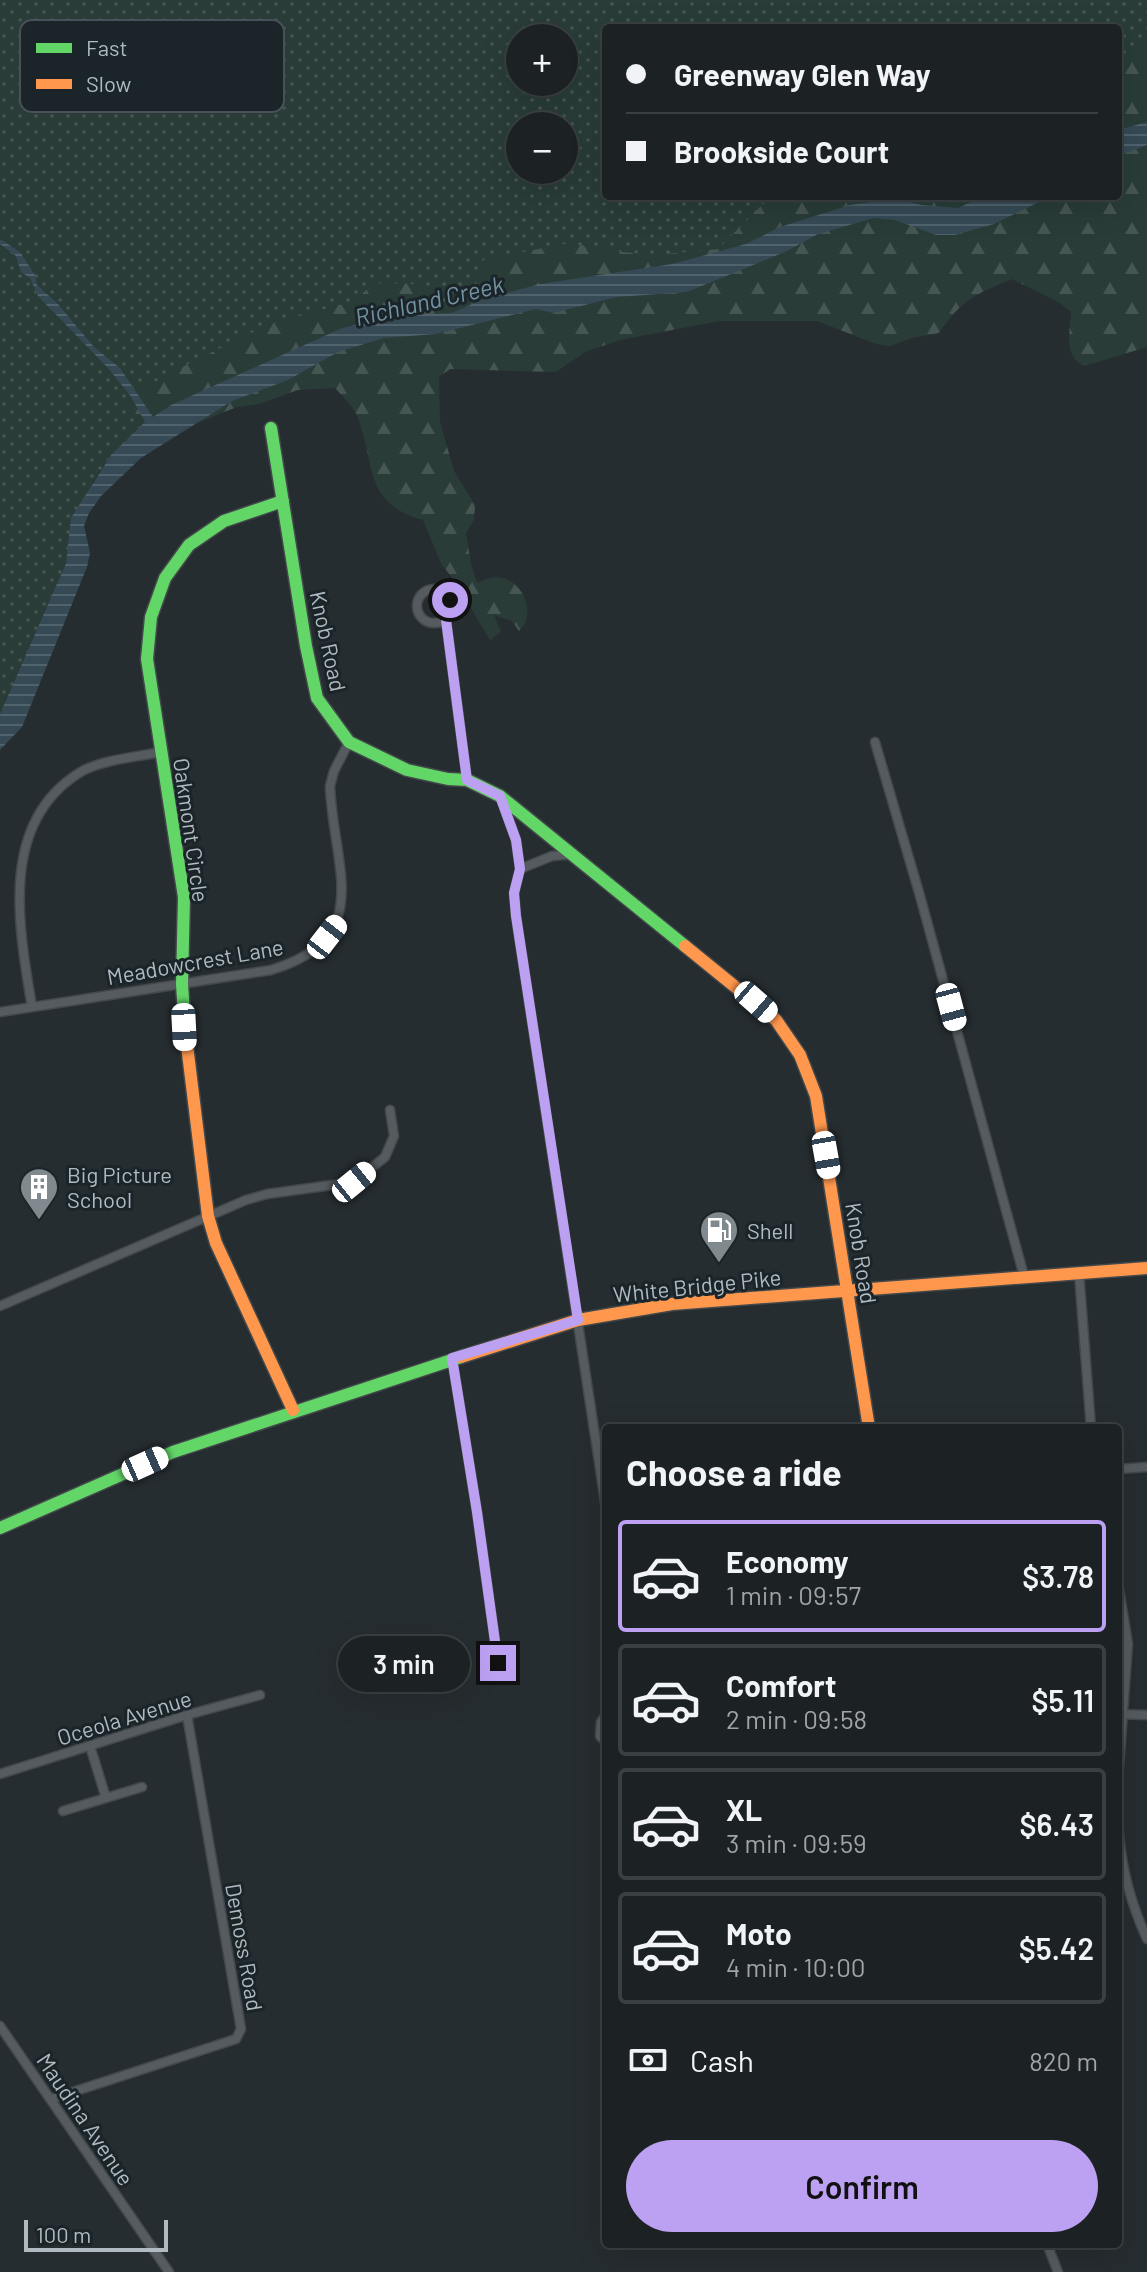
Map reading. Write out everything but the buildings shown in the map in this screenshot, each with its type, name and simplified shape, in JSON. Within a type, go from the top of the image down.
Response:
[{"type":"street","name":"Knob Road","points":[[271,428],[317,698],[349,742],[407,770],[467,780],[500,796],[776,1020],[800,1055],[816,1096],[868,1424]]},
{"type":"street","name":"Oakmont Circle","points":[[283,501],[224,521],[189,545],[155,594],[146,631],[184,897],[182,984],[186,1048],[208,1216],[216,1243],[293,1410]]},
{"type":"street","points":[[446,620],[430,623],[420,616],[418,602],[425,592],[436,590],[446,595],[451,608],[446,620],[467,780]]},
{"type":"street","name":"Meadowcrest Lane","points":[[0,1012],[271,970],[316,951],[338,923],[343,881],[330,786],[349,742]]},
{"type":"street","points":[[875,742],[1024,1276]]},
{"type":"street","points":[[15,846],[27,819],[52,790],[83,771],[106,762],[161,752]]},
{"type":"street","points":[[500,796],[516,840],[520,869],[514,893],[516,916],[602,1467]]},
{"type":"street","points":[[520,869],[552,856],[575,854]]},
{"type":"street","points":[[12,858],[13,897],[32,1007]]},
{"type":"street","points":[[0,1306],[208,1216],[267,1194],[354,1182],[385,1157],[394,1136],[390,1110]]},
{"type":"street","name":"White Bridge Pike","points":[[0,1528],[173,1452],[452,1358],[578,1320],[672,1304],[1147,1268]]},
{"type":"street","points":[[1079,1273],[1091,1424]]},
{"type":"street","points":[[452,1358],[498,1663]]},
{"type":"street","points":[[1122,1469],[1147,1467]]},
{"type":"street","points":[[1122,1608],[1128,1644],[1122,1704]]},
{"type":"street","name":"Oceola Avenue","points":[[0,1774],[260,1695]]},
{"type":"street","points":[[1122,1714],[1147,1715]]},
{"type":"street","name":"Demoss Road","points":[[51,2099],[236,2039],[241,2029],[187,1715]]},
{"type":"street","points":[[90,1746],[106,1798]]},
{"type":"street","points":[[63,1811],[142,1787]]},
{"type":"street","points":[[1122,1864],[1147,1939]]},
{"type":"street","name":"Maudina Avenue","points":[[0,2026],[169,2272]]},
{"type":"street","points":[[1049,2248],[1058,2272]]},
{"type":"green space","points":[[0,0],[1147,0],[1147,122],[1122,129],[1122,24],[602,24],[602,200],[964,200],[540,284],[111,455],[92,483],[66,562],[0,714]]},
{"type":"green space","points":[[1147,42],[1147,347],[1084,366],[1070,350],[1071,312],[1060,303],[1012,279],[971,299],[955,312],[939,333],[890,346],[876,344],[817,321],[719,321],[620,340],[585,352],[556,372],[450,369],[439,377],[440,422],[454,471],[475,505],[474,520],[466,533],[471,564],[477,583],[496,577],[513,583],[520,590],[527,606],[527,615],[519,631],[512,621],[494,615],[501,632],[490,640],[441,563],[423,520],[390,504],[381,493],[358,418],[335,388],[298,390],[259,404],[237,407],[197,423],[142,423],[121,405],[172,372],[267,325],[357,300],[372,283],[420,284],[427,305],[458,307],[470,303],[481,271],[478,266],[485,259],[570,243],[655,255],[718,249],[767,200],[1122,200],[1122,56]]},
{"type":"water","points":[[1147,122],[1147,145],[1122,154],[1122,129]]},
{"type":"water","points":[[905,200],[921,205],[958,208],[975,200],[1043,200],[994,224],[955,235],[936,235],[895,220],[874,218],[818,234],[787,251],[687,292],[617,297],[553,313],[536,309],[436,334],[384,338],[338,352],[288,380],[232,401],[141,458],[101,496],[89,513],[84,526],[90,553],[87,567],[22,727],[0,750],[0,714],[66,563],[71,518],[111,455],[145,422],[130,395],[107,367],[38,296],[30,278],[21,272],[16,256],[0,244],[0,239],[20,252],[35,275],[37,285],[58,304],[94,347],[120,368],[153,417],[171,405],[342,328],[402,315],[452,313],[484,299],[540,284],[672,264],[746,244],[780,227],[850,205]]},
{"type":"traffic: fast","points":[[271,428],[317,698],[349,742],[407,770],[467,780],[500,796],[685,946]]},
{"type":"traffic: fast","points":[[185,1029],[182,984],[184,897],[147,659],[151,617],[165,578],[189,545],[224,521],[283,501]]},
{"type":"traffic: fast","points":[[0,1528],[173,1452],[461,1357]]},
{"type":"traffic: slow","points":[[685,946],[776,1020],[800,1055],[816,1096],[868,1424]]},
{"type":"traffic: slow","points":[[185,1029],[208,1216],[216,1243],[293,1410]]},
{"type":"traffic: slow","points":[[461,1357],[578,1320],[672,1304],[1147,1268]]},
{"type":"place","name":"Big Picture School","points":[[39,1221]]},
{"type":"place","name":"Shell","points":[[719,1264]]},
{"type":"route","points":[[450,600],[451,608],[446,620],[467,780],[500,796],[516,840],[520,869],[514,893],[516,916],[578,1320],[452,1358],[498,1663]]},
{"type":"water label","name":"Richland Creek","points":[[429,300]]}]
